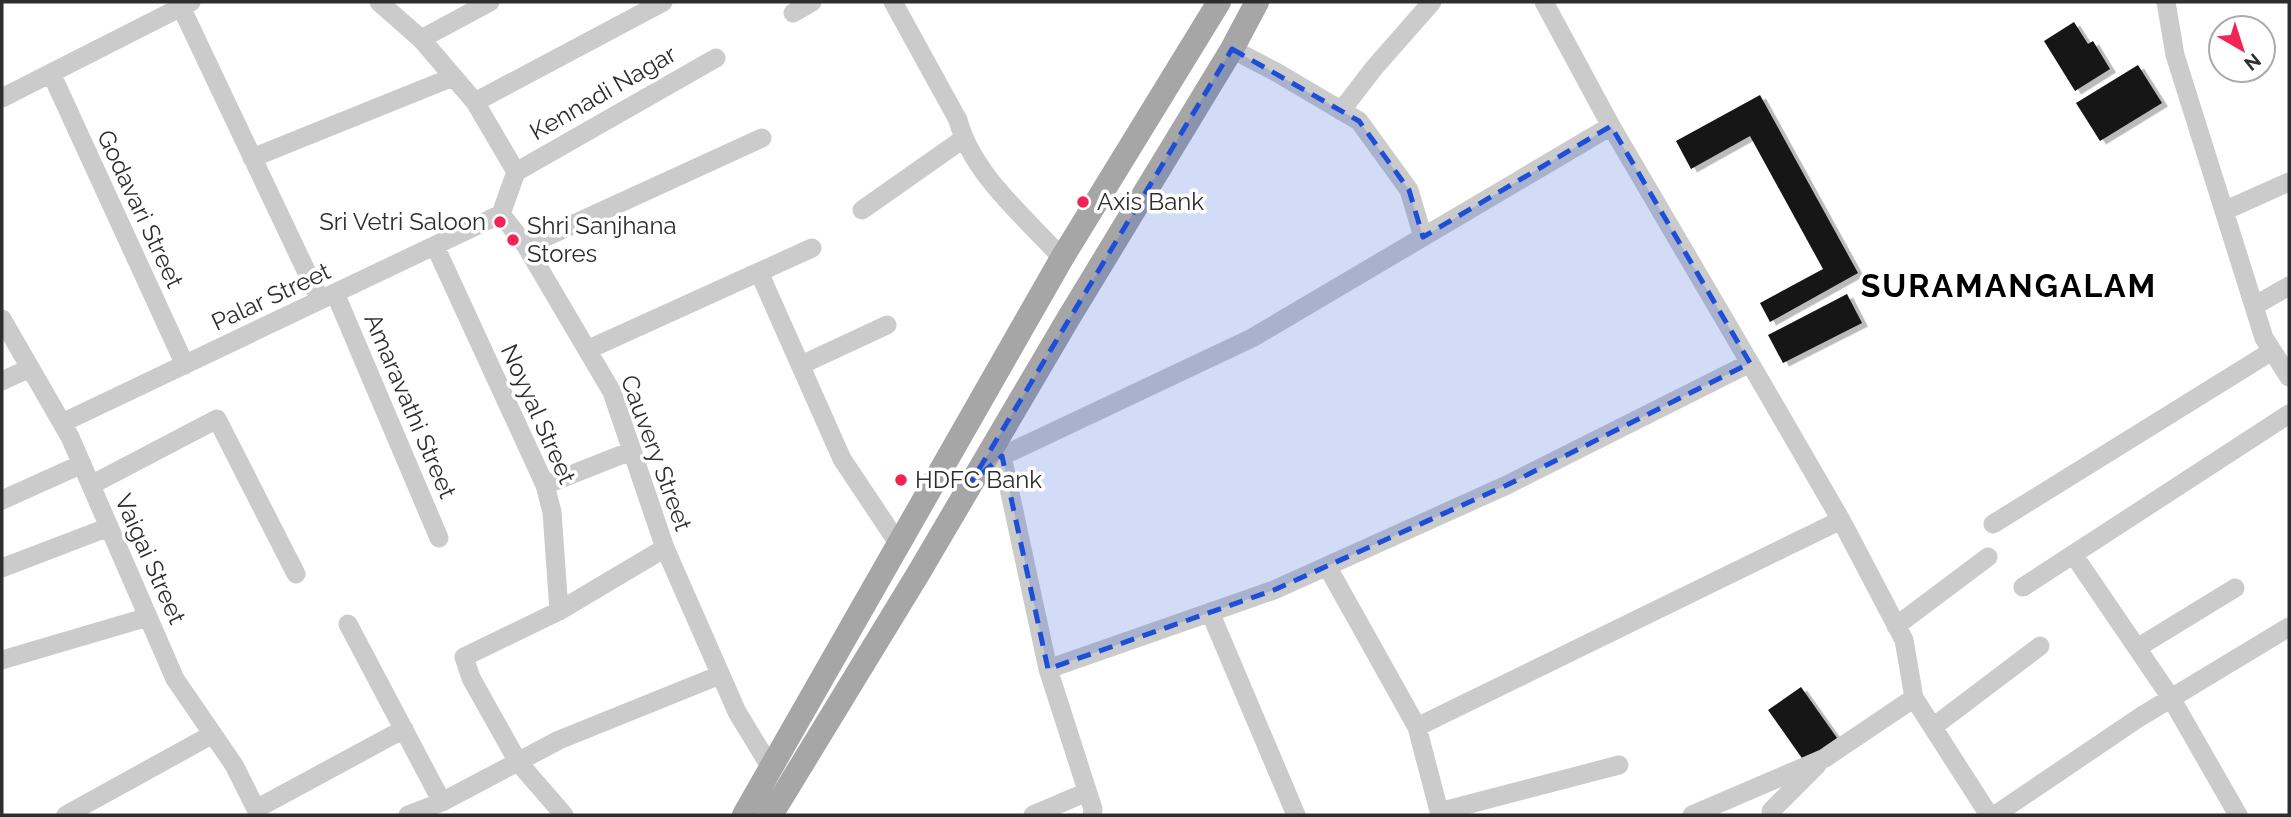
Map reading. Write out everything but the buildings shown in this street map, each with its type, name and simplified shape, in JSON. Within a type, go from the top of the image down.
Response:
[{"type":"main road","points":[[744,815],[1062,258],[1219,2]]},
{"type":"main road","points":[[771,815],[919,574],[973,478],[1232,49],[1257,2]]},
{"type":"main road","points":[[949,455],[973,478]]},
{"type":"street","points":[[379,2],[421,39],[475,102],[516,172],[501,214]]},
{"type":"street","points":[[421,39],[490,2]]},
{"type":"street","points":[[475,102],[663,2]]},
{"type":"street","points":[[793,13],[812,2]]},
{"type":"street","points":[[893,2],[958,120],[963,139],[992,182],[1062,258]]},
{"type":"street","points":[[1341,111],[1374,68],[1432,2]]},
{"type":"street","points":[[1544,2],[1611,126],[1841,520],[1904,640],[1914,698],[1992,815],[2020,808],[2171,698],[2289,626]]},
{"type":"street","points":[[2172,3],[2175,55],[2264,338],[2289,377]]},
{"type":"street","points":[[2,98],[187,5]]},
{"type":"street","name":"Amaravathi Street","points":[[187,5],[253,158],[327,297],[439,538]]},
{"type":"street","points":[[1232,49],[1359,121],[1409,190],[1423,237]]},
{"type":"street","name":"Kennadi Nagar","points":[[516,172],[716,58]]},
{"type":"street","name":"Godavari Street","points":[[51,73],[185,365]]},
{"type":"street","points":[[253,158],[453,77]]},
{"type":"street","points":[[973,478],[1002,456],[1252,338],[1611,126]]},
{"type":"street","points":[[526,246],[762,138]]},
{"type":"street","points":[[862,210],[963,139]]},
{"type":"street","points":[[2224,211],[2289,182]]},
{"type":"street","name":"Palar Street","points":[[62,423],[501,214]]},
{"type":"street","name":"Cauvery Street","points":[[501,214],[526,246],[612,392],[665,548],[737,712],[771,768]]},
{"type":"street","name":"Noyyal Street","points":[[435,246],[545,485],[552,512],[559,611]]},
{"type":"street","points":[[587,350],[811,248]]},
{"type":"street","points":[[760,272],[842,459],[898,543]]},
{"type":"street","points":[[2254,306],[2289,286]]},
{"type":"street","name":"Vaigai Street","points":[[2,319],[62,423],[82,464],[175,679],[234,765],[257,812]]},
{"type":"street","points":[[801,365],[887,325]]},
{"type":"street","points":[[1993,524],[2272,351]]},
{"type":"street","points":[[1048,669],[1274,590],[1507,485],[1750,363]]},
{"type":"street","points":[[2,381],[30,368]]},
{"type":"street","points":[[2023,587],[2289,414]]},
{"type":"street","points":[[91,485],[217,419],[296,573]]},
{"type":"street","points":[[545,485],[631,451]]},
{"type":"street","points":[[1002,456],[1048,669],[1093,815]]},
{"type":"street","points":[[2,500],[82,464]]},
{"type":"street","points":[[1417,727],[1841,520]]},
{"type":"street","points":[[2,568],[109,527]]},
{"type":"street","points":[[564,815],[519,762],[471,678],[464,657],[559,611],[665,548]]},
{"type":"street","points":[[2073,554],[2171,698],[2238,815]]},
{"type":"street","points":[[1896,626],[1988,557]]},
{"type":"street","points":[[1327,566],[1417,727],[1440,814],[1619,765]]},
{"type":"street","points":[[2137,648],[2235,588]]},
{"type":"street","points":[[1210,612],[1296,815]]},
{"type":"street","points":[[2,660],[148,617]]},
{"type":"street","points":[[348,624],[442,802]]},
{"type":"street","points":[[1933,727],[2040,646]]},
{"type":"street","points":[[408,815],[442,802],[559,740],[720,674]]},
{"type":"street","points":[[1772,815],[1771,811],[1825,758],[1914,698]]},
{"type":"street","points":[[257,812],[404,729]]},
{"type":"street","points":[[65,815],[213,734]]},
{"type":"street","points":[[1692,815],[1825,758]]},
{"type":"street","points":[[1033,815],[1087,792]]},
{"type":"highlighted area","points":[[1232,49],[1359,121],[1409,190],[1423,237],[1611,126],[1750,363],[1507,485],[1274,590],[1048,669],[1002,456],[970,484]]},
{"type":"place","name":"Axis Bank","points":[[1083,202]]},
{"type":"place","name":"Sri Vetri Saloon","points":[[500,222]]},
{"type":"place","name":"Shri Sanjhana Stores","points":[[513,240]]},
{"type":"place","name":"HDFC Bank","points":[[901,480]]},
{"type":"district","name":"SURAMANGALAM","points":[[2009,286]]}]
